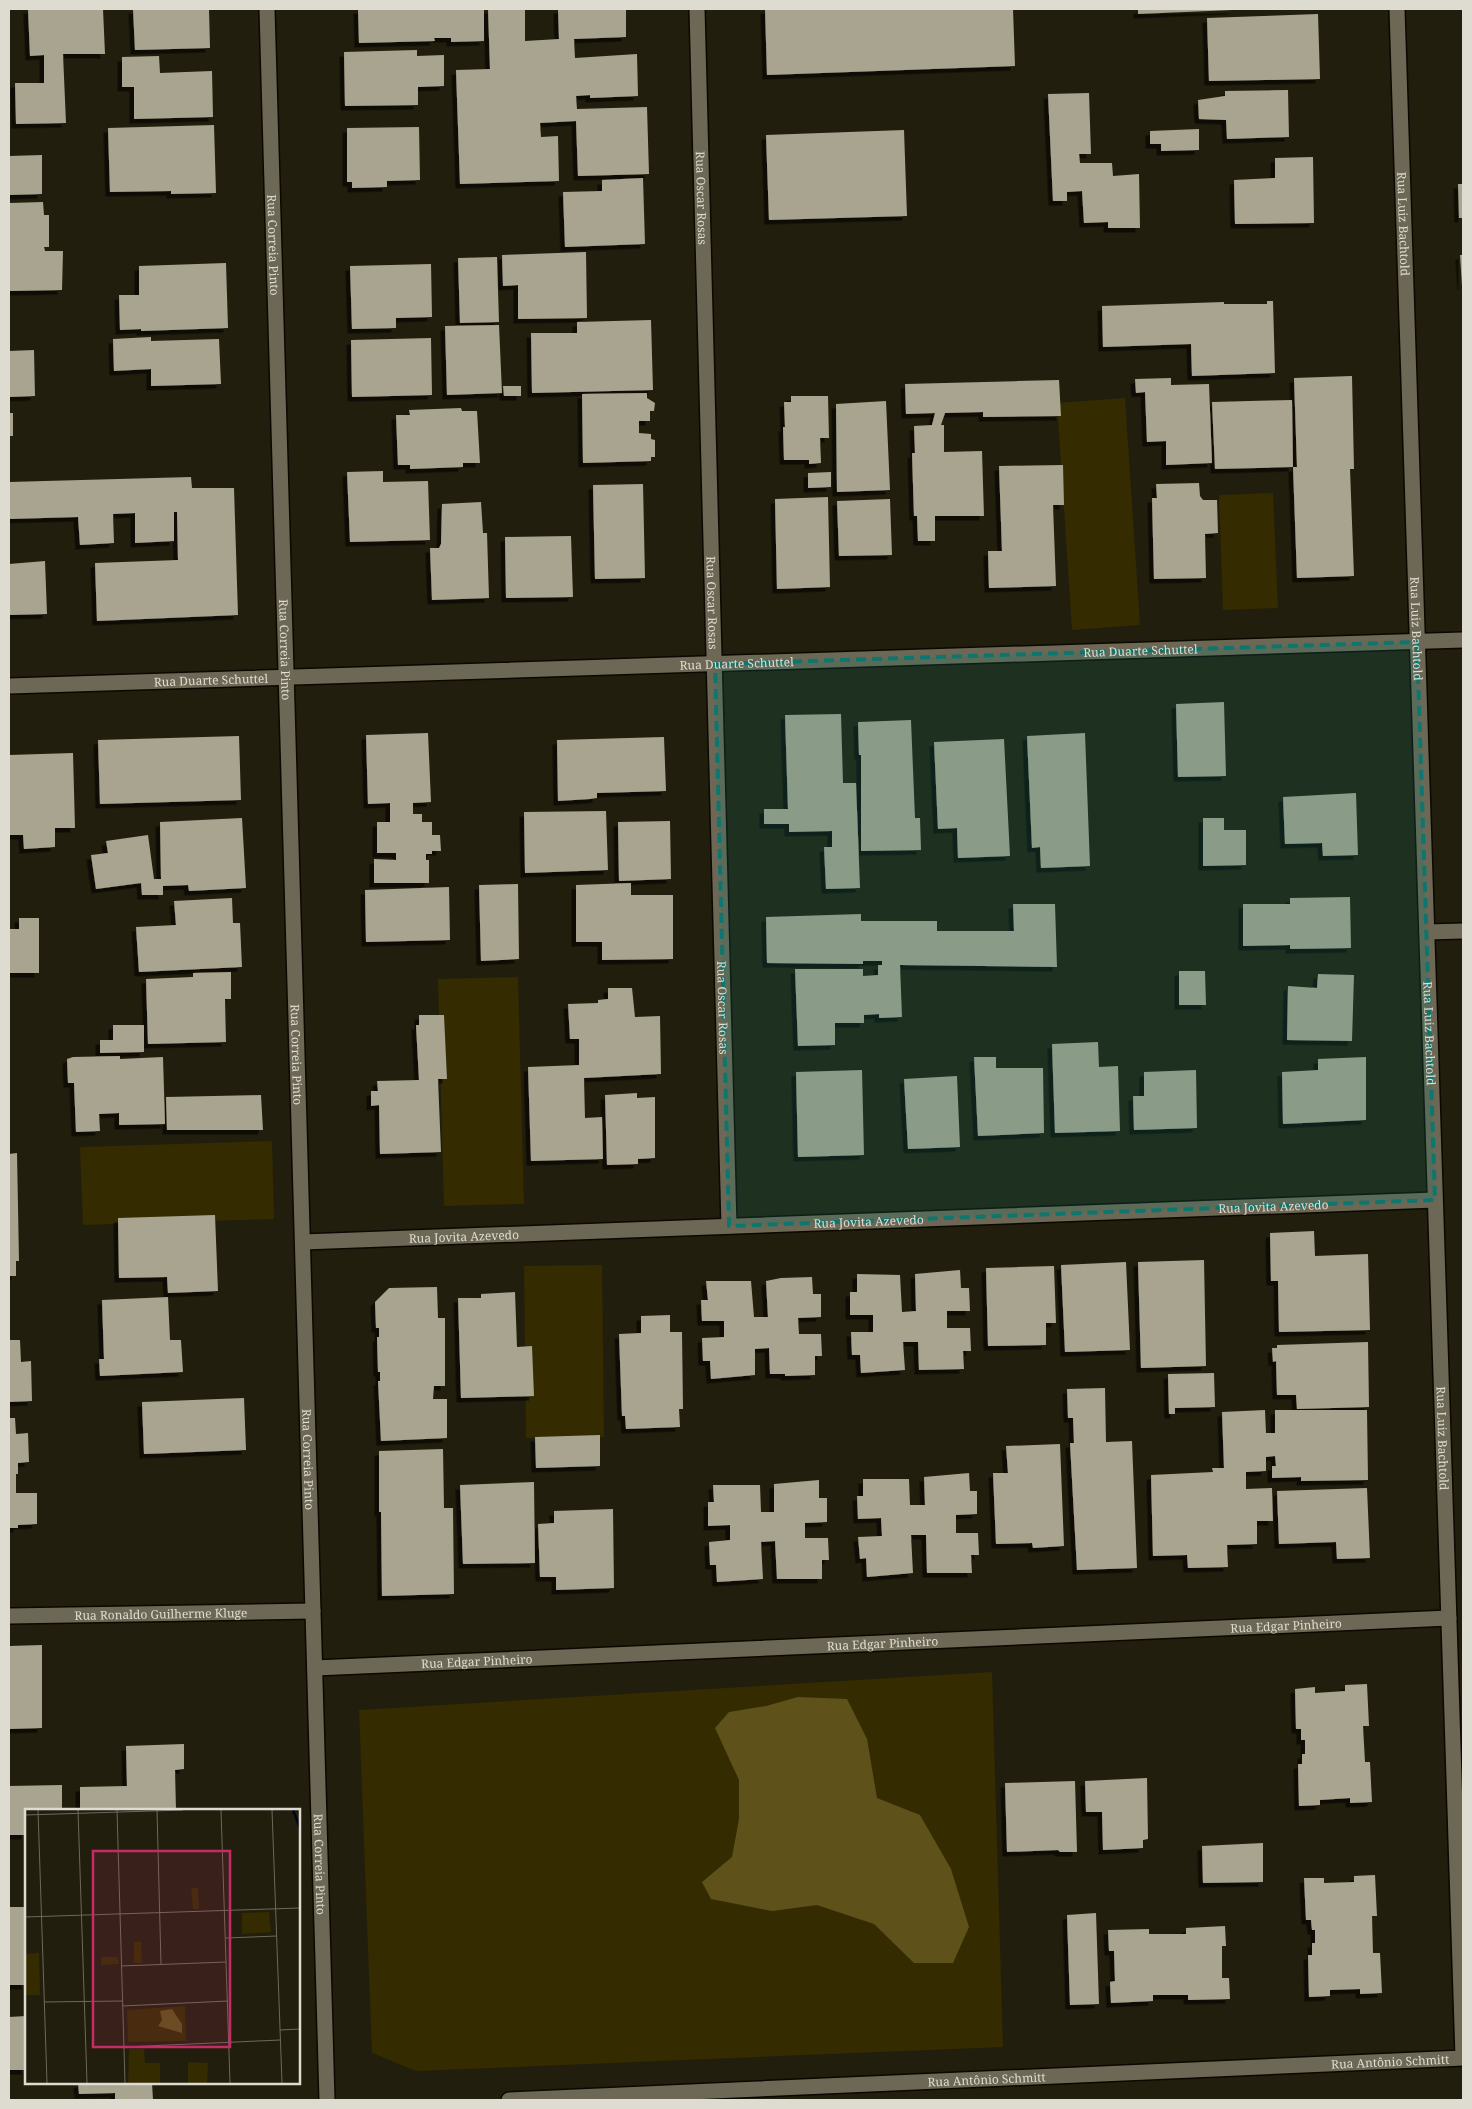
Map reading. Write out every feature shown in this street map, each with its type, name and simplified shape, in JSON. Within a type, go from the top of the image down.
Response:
[{"type":"street","name":"Rua Correia Pinto","points":[[267,9],[327,2100]]},
{"type":"street","name":"Rua Oscar Rosas","points":[[697,9],[730,1226]]},
{"type":"street","name":"Rua Luiz Bachtold","points":[[1397,9],[1463,2058]]},
{"type":"street","name":"Rua Duarte Schuttel","points":[[9,686],[1463,640]]},
{"type":"street","points":[[1427,932],[1463,931]]},
{"type":"street","name":"Rua Jovita Azevedo","points":[[303,1242],[1436,1200]]},
{"type":"street","name":"Rua Ronaldo Guilherme Kluge","points":[[9,1616],[313,1611]]},
{"type":"street","name":"Rua Edgar Pinheiro","points":[[315,1668],[1449,1618]]},
{"type":"street","name":"Rua Antônio Schmitt","points":[[509,2100],[1463,2058]]},
{"type":"highlighted area","points":[[1417,642],[1435,1200],[729,1226],[715,664]]},
{"type":"shaded area","points":[[1125,398],[1140,625],[1072,630],[1057,403]]},
{"type":"shaded area","points":[[1273,493],[1278,608],[1223,610],[1219,495]]},
{"type":"shaded area","points":[[518,977],[524,1204],[444,1206],[438,979]]},
{"type":"shaded area","points":[[272,1141],[274,1219],[83,1225],[80,1147]]},
{"type":"shaded area","points":[[602,1265],[604,1437],[526,1438],[524,1266]]},
{"type":"shaded area","points":[[992,1672],[1003,2047],[416,2071],[372,2053],[359,1710]]},
{"type":"shaded area","points":[[798,1697],[847,1699],[867,1739],[877,1798],[920,1815],[951,1869],[969,1927],[953,1963],[914,1963],[874,1924],[817,1905],[772,1911],[711,1899],[702,1882],[732,1857],[739,1819],[739,1780],[715,1728],[729,1712],[766,1706]]},
{"type":"building","points":[[28,9],[103,9],[105,54],[63,54],[66,123],[16,124],[15,83],[44,83],[44,55],[30,56]]},
{"type":"building","points":[[133,9],[209,9],[210,48],[135,50]]},
{"type":"building","points":[[358,9],[484,9],[484,41],[451,42],[451,38],[434,38],[435,41],[359,43]]},
{"type":"building","points":[[488,9],[525,9],[525,41],[559,39],[558,9],[626,9],[626,37],[574,39],[575,58],[637,54],[638,96],[590,98],[590,95],[576,96],[577,109],[647,107],[649,174],[578,176],[576,121],[540,123],[541,137],[558,136],[559,181],[460,184],[456,70],[490,69]]},
{"type":"building","points":[[765,9],[1013,9],[1015,66],[767,75]]},
{"type":"building","points":[[1138,9],[1233,9],[1233,10],[1138,14]]},
{"type":"building","points":[[1318,14],[1320,79],[1209,81],[1207,18]]},
{"type":"building","points":[[417,50],[417,56],[444,55],[444,86],[418,87],[418,105],[345,106],[344,52]]},
{"type":"building","points":[[159,56],[160,73],[212,71],[213,117],[134,119],[134,87],[122,87],[122,57]]},
{"type":"building","points":[[1288,90],[1289,137],[1227,139],[1226,120],[1199,119],[1198,100],[1225,96],[1225,91]]},
{"type":"building","points":[[1089,93],[1091,154],[1079,154],[1080,163],[1112,163],[1113,176],[1139,174],[1140,228],[1108,228],[1108,222],[1084,223],[1082,191],[1067,192],[1067,201],[1053,201],[1048,94]]},
{"type":"building","points":[[214,125],[216,193],[171,194],[171,191],[110,192],[108,128]]},
{"type":"building","points":[[419,127],[420,180],[387,181],[387,187],[352,188],[352,182],[347,182],[347,128]]},
{"type":"building","points":[[1199,129],[1199,150],[1161,151],[1161,144],[1150,144],[1150,131]]},
{"type":"building","points":[[904,130],[907,216],[769,220],[766,135]]},
{"type":"building","points":[[42,155],[42,194],[9,195],[9,156]]},
{"type":"building","points":[[1313,157],[1314,223],[1235,224],[1234,180],[1275,178],[1275,158]]},
{"type":"building","points":[[643,178],[645,244],[565,247],[563,192],[602,191],[602,180]]},
{"type":"building","points":[[1458,184],[1463,184],[1463,218],[1459,218]]},
{"type":"building","points":[[43,202],[44,215],[49,215],[49,247],[44,247],[45,251],[63,251],[62,290],[10,291],[9,203]]},
{"type":"building","points":[[586,252],[587,318],[518,319],[518,285],[503,286],[502,255]]},
{"type":"building","points":[[1460,255],[1463,255],[1463,286],[1462,286]]},
{"type":"building","points":[[497,257],[499,322],[460,323],[458,258]]},
{"type":"building","points":[[226,263],[228,328],[120,330],[119,295],[139,295],[139,266]]},
{"type":"building","points":[[431,264],[432,317],[396,318],[396,328],[352,329],[350,266]]},
{"type":"building","points":[[1267,301],[1273,301],[1275,373],[1192,376],[1191,344],[1103,347],[1102,306],[1224,302],[1224,304],[1267,304]]},
{"type":"building","points":[[651,320],[653,390],[532,393],[531,333],[577,333],[577,322]]},
{"type":"building","points":[[499,325],[502,393],[447,395],[445,326]]},
{"type":"building","points":[[151,337],[151,341],[219,339],[221,384],[151,386],[151,369],[114,371],[113,339]]},
{"type":"building","points":[[431,338],[432,395],[352,397],[351,340]]},
{"type":"building","points":[[34,350],[35,396],[9,397],[9,351]]},
{"type":"building","points":[[1352,376],[1354,469],[1350,469],[1354,576],[1297,578],[1293,467],[1297,467],[1294,378]]},
{"type":"building","points":[[1171,378],[1171,385],[1209,384],[1212,463],[1166,465],[1166,441],[1147,442],[1145,392],[1136,393],[1135,379]]},
{"type":"building","points":[[1059,380],[1061,416],[983,417],[983,412],[945,413],[941,425],[944,425],[944,452],[982,451],[984,516],[935,516],[935,541],[918,541],[917,516],[914,516],[912,453],[915,453],[914,426],[932,425],[935,413],[906,414],[905,384]]},
{"type":"building","points":[[503,386],[521,386],[521,396],[504,396]]},
{"type":"building","points":[[647,393],[647,398],[655,403],[654,411],[650,411],[650,421],[639,421],[639,433],[651,434],[651,439],[655,440],[655,457],[651,457],[651,461],[583,463],[582,394]]},
{"type":"building","points":[[791,396],[828,396],[829,438],[820,438],[821,463],[809,464],[809,460],[784,460],[784,402],[791,402]]},
{"type":"building","points":[[1292,400],[1293,467],[1215,469],[1212,402]]},
{"type":"building","points":[[886,401],[890,490],[837,492],[836,404]]},
{"type":"building","points":[[461,408],[462,411],[477,411],[480,463],[463,463],[463,467],[410,469],[410,465],[398,465],[396,415],[410,415],[409,410]]},
{"type":"building","points":[[9,413],[13,413],[13,436],[9,436]]},
{"type":"building","points":[[1063,465],[1064,505],[1053,505],[1056,586],[989,588],[988,551],[1002,551],[999,466]]},
{"type":"building","points":[[383,471],[383,482],[428,481],[430,540],[350,542],[347,472]]},
{"type":"building","points":[[831,472],[831,487],[808,488],[808,473]]},
{"type":"building","points":[[191,477],[192,488],[234,488],[238,615],[97,621],[95,563],[178,560],[177,512],[174,512],[174,541],[135,543],[135,513],[113,514],[114,543],[80,545],[78,517],[9,519],[9,482]]},
{"type":"building","points":[[1199,483],[1200,496],[1203,500],[1217,500],[1218,533],[1205,534],[1206,578],[1154,579],[1152,498],[1157,498],[1156,484]]},
{"type":"building","points":[[643,484],[645,578],[595,579],[593,485]]},
{"type":"building","points":[[828,497],[830,587],[777,589],[775,499]]},
{"type":"building","points":[[890,499],[892,555],[839,556],[837,501]]},
{"type":"building","points":[[481,502],[483,533],[487,533],[489,598],[432,600],[430,548],[439,548],[441,544],[442,504]]},
{"type":"building","points":[[571,536],[573,597],[506,598],[505,537]]},
{"type":"building","points":[[45,561],[47,614],[9,615],[9,564]]},
{"type":"building","points":[[1224,702],[1226,776],[1178,777],[1176,704]]},
{"type":"building","points":[[841,714],[843,783],[856,783],[860,888],[826,889],[824,847],[832,847],[832,831],[789,832],[789,824],[764,824],[764,809],[788,809],[785,715]]},
{"type":"building","points":[[911,720],[915,818],[920,818],[921,850],[861,851],[861,755],[859,755],[858,722]]},
{"type":"building","points":[[428,733],[431,802],[413,803],[413,814],[422,814],[422,822],[432,822],[432,835],[440,835],[441,851],[432,851],[432,854],[426,854],[426,860],[429,860],[429,883],[374,883],[374,859],[396,860],[396,853],[377,853],[377,822],[390,822],[390,803],[368,804],[366,735]]},
{"type":"building","points":[[1085,733],[1090,866],[1041,868],[1040,847],[1032,848],[1027,736]]},
{"type":"building","points":[[239,736],[241,800],[100,804],[98,740]]},
{"type":"building","points":[[664,737],[666,791],[597,793],[597,798],[558,801],[557,740]]},
{"type":"building","points":[[1004,739],[1010,856],[958,858],[957,828],[938,829],[934,742]]},
{"type":"building","points":[[73,753],[75,828],[55,828],[55,847],[24,849],[23,835],[9,835],[9,755]]},
{"type":"building","points":[[1356,793],[1358,855],[1323,856],[1322,843],[1285,844],[1283,797]]},
{"type":"building","points":[[606,811],[608,870],[525,873],[524,812]]},
{"type":"building","points":[[242,818],[246,888],[189,891],[188,885],[163,886],[163,895],[142,895],[141,883],[96,889],[91,855],[108,853],[106,841],[148,835],[154,879],[161,879],[160,822]]},
{"type":"building","points":[[1203,818],[1224,818],[1224,830],[1246,830],[1246,865],[1203,866]]},
{"type":"building","points":[[670,821],[671,879],[619,881],[618,822]]},
{"type":"building","points":[[631,883],[631,895],[673,895],[673,959],[602,960],[602,942],[576,942],[576,885]]},
{"type":"building","points":[[518,884],[519,959],[481,961],[479,885]]},
{"type":"building","points":[[449,887],[450,940],[366,942],[365,890]]},
{"type":"building","points":[[1350,897],[1351,948],[1290,949],[1290,945],[1243,946],[1243,904],[1290,904],[1290,898]]},
{"type":"building","points":[[232,898],[233,923],[240,923],[242,967],[139,972],[136,927],[176,925],[174,901]]},
{"type":"building","points":[[1013,904],[1055,904],[1057,967],[900,965],[902,1017],[879,1018],[879,1014],[864,1015],[864,1023],[835,1023],[835,1045],[798,1046],[795,969],[863,969],[863,976],[878,975],[878,965],[882,965],[882,961],[863,961],[863,964],[767,963],[766,917],[861,914],[861,921],[937,921],[937,931],[1014,931]]},
{"type":"building","points":[[19,918],[39,918],[39,973],[9,973],[9,929],[19,929]]},
{"type":"building","points":[[1179,971],[1205,971],[1206,1005],[1179,1005]]},
{"type":"building","points":[[231,972],[231,999],[225,999],[226,1042],[148,1044],[146,979],[193,977],[193,973]]},
{"type":"building","points":[[1318,974],[1354,975],[1352,1041],[1287,1040],[1288,986],[1317,988]]},
{"type":"building","points":[[608,988],[632,988],[635,1017],[660,1016],[661,1074],[584,1078],[585,1118],[602,1117],[603,1159],[531,1161],[528,1067],[579,1065],[579,1039],[570,1039],[568,1004],[598,1003],[598,1000],[608,999]]},
{"type":"building","points":[[419,1015],[444,1015],[447,1079],[438,1079],[441,1152],[380,1154],[379,1105],[371,1106],[371,1091],[378,1091],[377,1081],[419,1080],[416,1025],[419,1025]]},
{"type":"building","points":[[113,1025],[144,1025],[144,1052],[100,1053],[100,1040],[113,1040]]},
{"type":"building","points":[[1098,1042],[1099,1067],[1118,1066],[1120,1131],[1055,1133],[1052,1044]]},
{"type":"building","points":[[120,1056],[120,1059],[163,1057],[165,1124],[119,1125],[119,1113],[99,1114],[100,1131],[76,1132],[74,1083],[68,1083],[67,1059],[73,1057]]},
{"type":"building","points":[[974,1057],[996,1057],[996,1068],[1043,1068],[1044,1133],[978,1136]]},
{"type":"building","points":[[1366,1057],[1366,1120],[1283,1124],[1282,1072],[1318,1070],[1318,1059]]},
{"type":"building","points":[[862,1070],[864,1155],[798,1157],[796,1072]]},
{"type":"building","points":[[1196,1070],[1197,1128],[1134,1130],[1133,1096],[1144,1096],[1144,1072]]},
{"type":"building","points":[[957,1076],[960,1147],[908,1149],[904,1079]]},
{"type":"building","points":[[637,1093],[637,1098],[655,1097],[655,1158],[638,1159],[638,1164],[607,1165],[605,1095]]},
{"type":"building","points":[[261,1095],[263,1130],[167,1130],[166,1097]]},
{"type":"building","points":[[17,1153],[19,1261],[16,1261],[16,1276],[9,1276],[9,1154]]},
{"type":"building","points":[[215,1215],[218,1291],[168,1293],[167,1277],[119,1278],[118,1218]]},
{"type":"building","points":[[1314,1231],[1315,1256],[1368,1254],[1370,1330],[1279,1332],[1278,1281],[1271,1281],[1270,1233]]},
{"type":"building","points":[[1204,1260],[1206,1366],[1141,1368],[1138,1262]]},
{"type":"building","points":[[1126,1262],[1130,1350],[1065,1352],[1061,1265]]},
{"type":"building","points":[[1054,1266],[1056,1323],[1046,1323],[1046,1345],[988,1346],[986,1268]]},
{"type":"building","points":[[960,1270],[961,1288],[969,1288],[970,1311],[947,1311],[947,1328],[970,1328],[971,1351],[963,1351],[964,1369],[919,1370],[918,1342],[903,1342],[905,1370],[861,1373],[860,1355],[852,1355],[851,1332],[873,1332],[873,1315],[850,1315],[850,1292],[857,1292],[857,1274],[900,1275],[902,1312],[916,1311],[915,1274]]},
{"type":"building","points":[[812,1277],[813,1294],[821,1294],[821,1317],[798,1318],[799,1334],[821,1334],[822,1356],[815,1356],[815,1375],[785,1376],[785,1374],[770,1374],[769,1348],[755,1349],[755,1375],[711,1379],[710,1361],[703,1361],[702,1338],[724,1337],[724,1321],[702,1321],[701,1300],[708,1300],[706,1281],[751,1281],[754,1317],[768,1317],[766,1281],[781,1278]]},
{"type":"building","points":[[437,1287],[438,1318],[445,1318],[445,1386],[434,1386],[433,1399],[447,1399],[447,1438],[381,1441],[378,1381],[380,1381],[380,1372],[378,1372],[377,1337],[379,1337],[379,1328],[376,1328],[375,1302],[389,1288]]},
{"type":"building","points":[[515,1292],[517,1347],[532,1346],[534,1396],[461,1398],[458,1298],[481,1298],[481,1294]]},
{"type":"building","points":[[168,1297],[170,1340],[181,1340],[183,1372],[100,1376],[99,1359],[104,1359],[102,1300]]},
{"type":"building","points":[[670,1315],[670,1332],[682,1332],[683,1409],[679,1409],[680,1427],[626,1429],[625,1416],[622,1416],[619,1334],[641,1333],[641,1316]]},
{"type":"building","points":[[9,1340],[20,1340],[21,1362],[31,1361],[32,1401],[9,1402]]},
{"type":"building","points":[[1368,1342],[1369,1407],[1297,1409],[1296,1395],[1277,1395],[1276,1361],[1273,1362],[1272,1348],[1277,1348],[1277,1345]]},
{"type":"building","points":[[1214,1373],[1215,1407],[1175,1408],[1175,1414],[1169,1414],[1168,1374]]},
{"type":"building","points":[[1105,1388],[1106,1442],[1132,1441],[1137,1568],[1077,1570],[1070,1443],[1074,1443],[1073,1418],[1068,1418],[1067,1389]]},
{"type":"building","points":[[244,1398],[246,1450],[144,1454],[142,1402]]},
{"type":"building","points":[[1265,1410],[1266,1433],[1275,1433],[1275,1410],[1367,1410],[1368,1480],[1301,1481],[1301,1477],[1272,1478],[1272,1466],[1276,1466],[1275,1456],[1266,1457],[1266,1471],[1246,1472],[1246,1489],[1272,1488],[1273,1521],[1257,1521],[1257,1544],[1227,1545],[1228,1567],[1188,1568],[1187,1555],[1153,1556],[1151,1475],[1213,1472],[1212,1468],[1224,1468],[1222,1412]]},
{"type":"building","points":[[9,1418],[15,1418],[16,1434],[28,1433],[29,1462],[18,1463],[16,1493],[37,1493],[37,1524],[18,1525],[18,1528],[9,1528]]},
{"type":"building","points":[[600,1435],[600,1466],[536,1468],[535,1437]]},
{"type":"building","points":[[1060,1444],[1064,1546],[1033,1548],[1032,1543],[996,1544],[993,1473],[1008,1473],[1006,1446]]},
{"type":"building","points":[[443,1449],[444,1508],[453,1508],[454,1594],[382,1596],[379,1451]]},
{"type":"building","points":[[969,1473],[970,1491],[977,1491],[977,1514],[956,1515],[956,1533],[978,1533],[979,1555],[971,1555],[972,1573],[927,1573],[926,1535],[911,1535],[913,1573],[867,1577],[866,1558],[860,1559],[858,1537],[882,1536],[881,1518],[858,1519],[857,1496],[863,1496],[863,1479],[909,1479],[910,1505],[925,1505],[924,1477]]},
{"type":"building","points":[[819,1480],[819,1498],[827,1498],[827,1522],[805,1523],[805,1538],[828,1538],[829,1560],[822,1560],[822,1579],[777,1579],[775,1541],[761,1542],[763,1579],[717,1582],[716,1565],[710,1565],[709,1542],[730,1540],[730,1525],[708,1526],[708,1502],[714,1502],[713,1485],[760,1485],[761,1512],[774,1512],[774,1484]]},
{"type":"building","points":[[534,1482],[535,1563],[463,1564],[460,1485]]},
{"type":"building","points":[[1367,1488],[1370,1558],[1337,1559],[1336,1542],[1279,1544],[1277,1491]]},
{"type":"building","points":[[613,1509],[614,1588],[556,1590],[556,1577],[540,1577],[538,1524],[554,1523],[554,1511]]},
{"type":"building","points":[[42,1645],[42,1728],[9,1729],[9,1646]]},
{"type":"building","points":[[1367,1684],[1369,1726],[1363,1726],[1365,1762],[1370,1762],[1372,1802],[1350,1803],[1350,1798],[1320,1800],[1320,1805],[1299,1806],[1298,1764],[1302,1764],[1302,1754],[1305,1754],[1305,1740],[1301,1740],[1301,1729],[1296,1729],[1295,1689],[1315,1687],[1315,1693],[1345,1691],[1345,1685]]},
{"type":"building","points":[[184,1744],[184,1769],[175,1770],[176,1809],[80,1809],[80,1787],[127,1786],[126,1746]]},
{"type":"building","points":[[1147,1778],[1148,1839],[1143,1840],[1143,1848],[1103,1850],[1102,1812],[1086,1812],[1085,1781]]},
{"type":"building","points":[[1075,1781],[1077,1852],[1060,1852],[1058,1850],[1007,1852],[1005,1783]]},
{"type":"building","points":[[62,1785],[62,1809],[25,1809],[25,1835],[9,1835],[9,1786]]},
{"type":"building","points":[[1263,1843],[1263,1882],[1203,1883],[1202,1846]]},
{"type":"building","points":[[1375,1875],[1377,1916],[1372,1916],[1373,1953],[1380,1953],[1382,1993],[1360,1994],[1360,1989],[1330,1990],[1330,1996],[1309,1997],[1308,1955],[1312,1955],[1312,1943],[1315,1943],[1315,1930],[1312,1930],[1311,1920],[1306,1920],[1304,1878],[1324,1878],[1324,1883],[1354,1882],[1354,1876]]},
{"type":"building","points":[[9,1907],[25,1907],[25,1985],[9,1985]]},
{"type":"building","points":[[1096,1913],[1099,2004],[1070,2005],[1067,1915]]},
{"type":"building","points":[[1225,1926],[1226,1946],[1222,1946],[1222,1978],[1229,1978],[1230,1999],[1188,2000],[1188,1995],[1153,1995],[1153,2001],[1111,2003],[1110,1982],[1115,1981],[1114,1951],[1109,1951],[1108,1930],[1149,1929],[1149,1934],[1186,1934],[1186,1928]]},
{"type":"building","points":[[25,2016],[25,2070],[9,2070],[9,2017]]},
{"type":"building","points":[[78,2084],[152,2084],[153,2100],[115,2100],[115,2093],[79,2094]]}]
